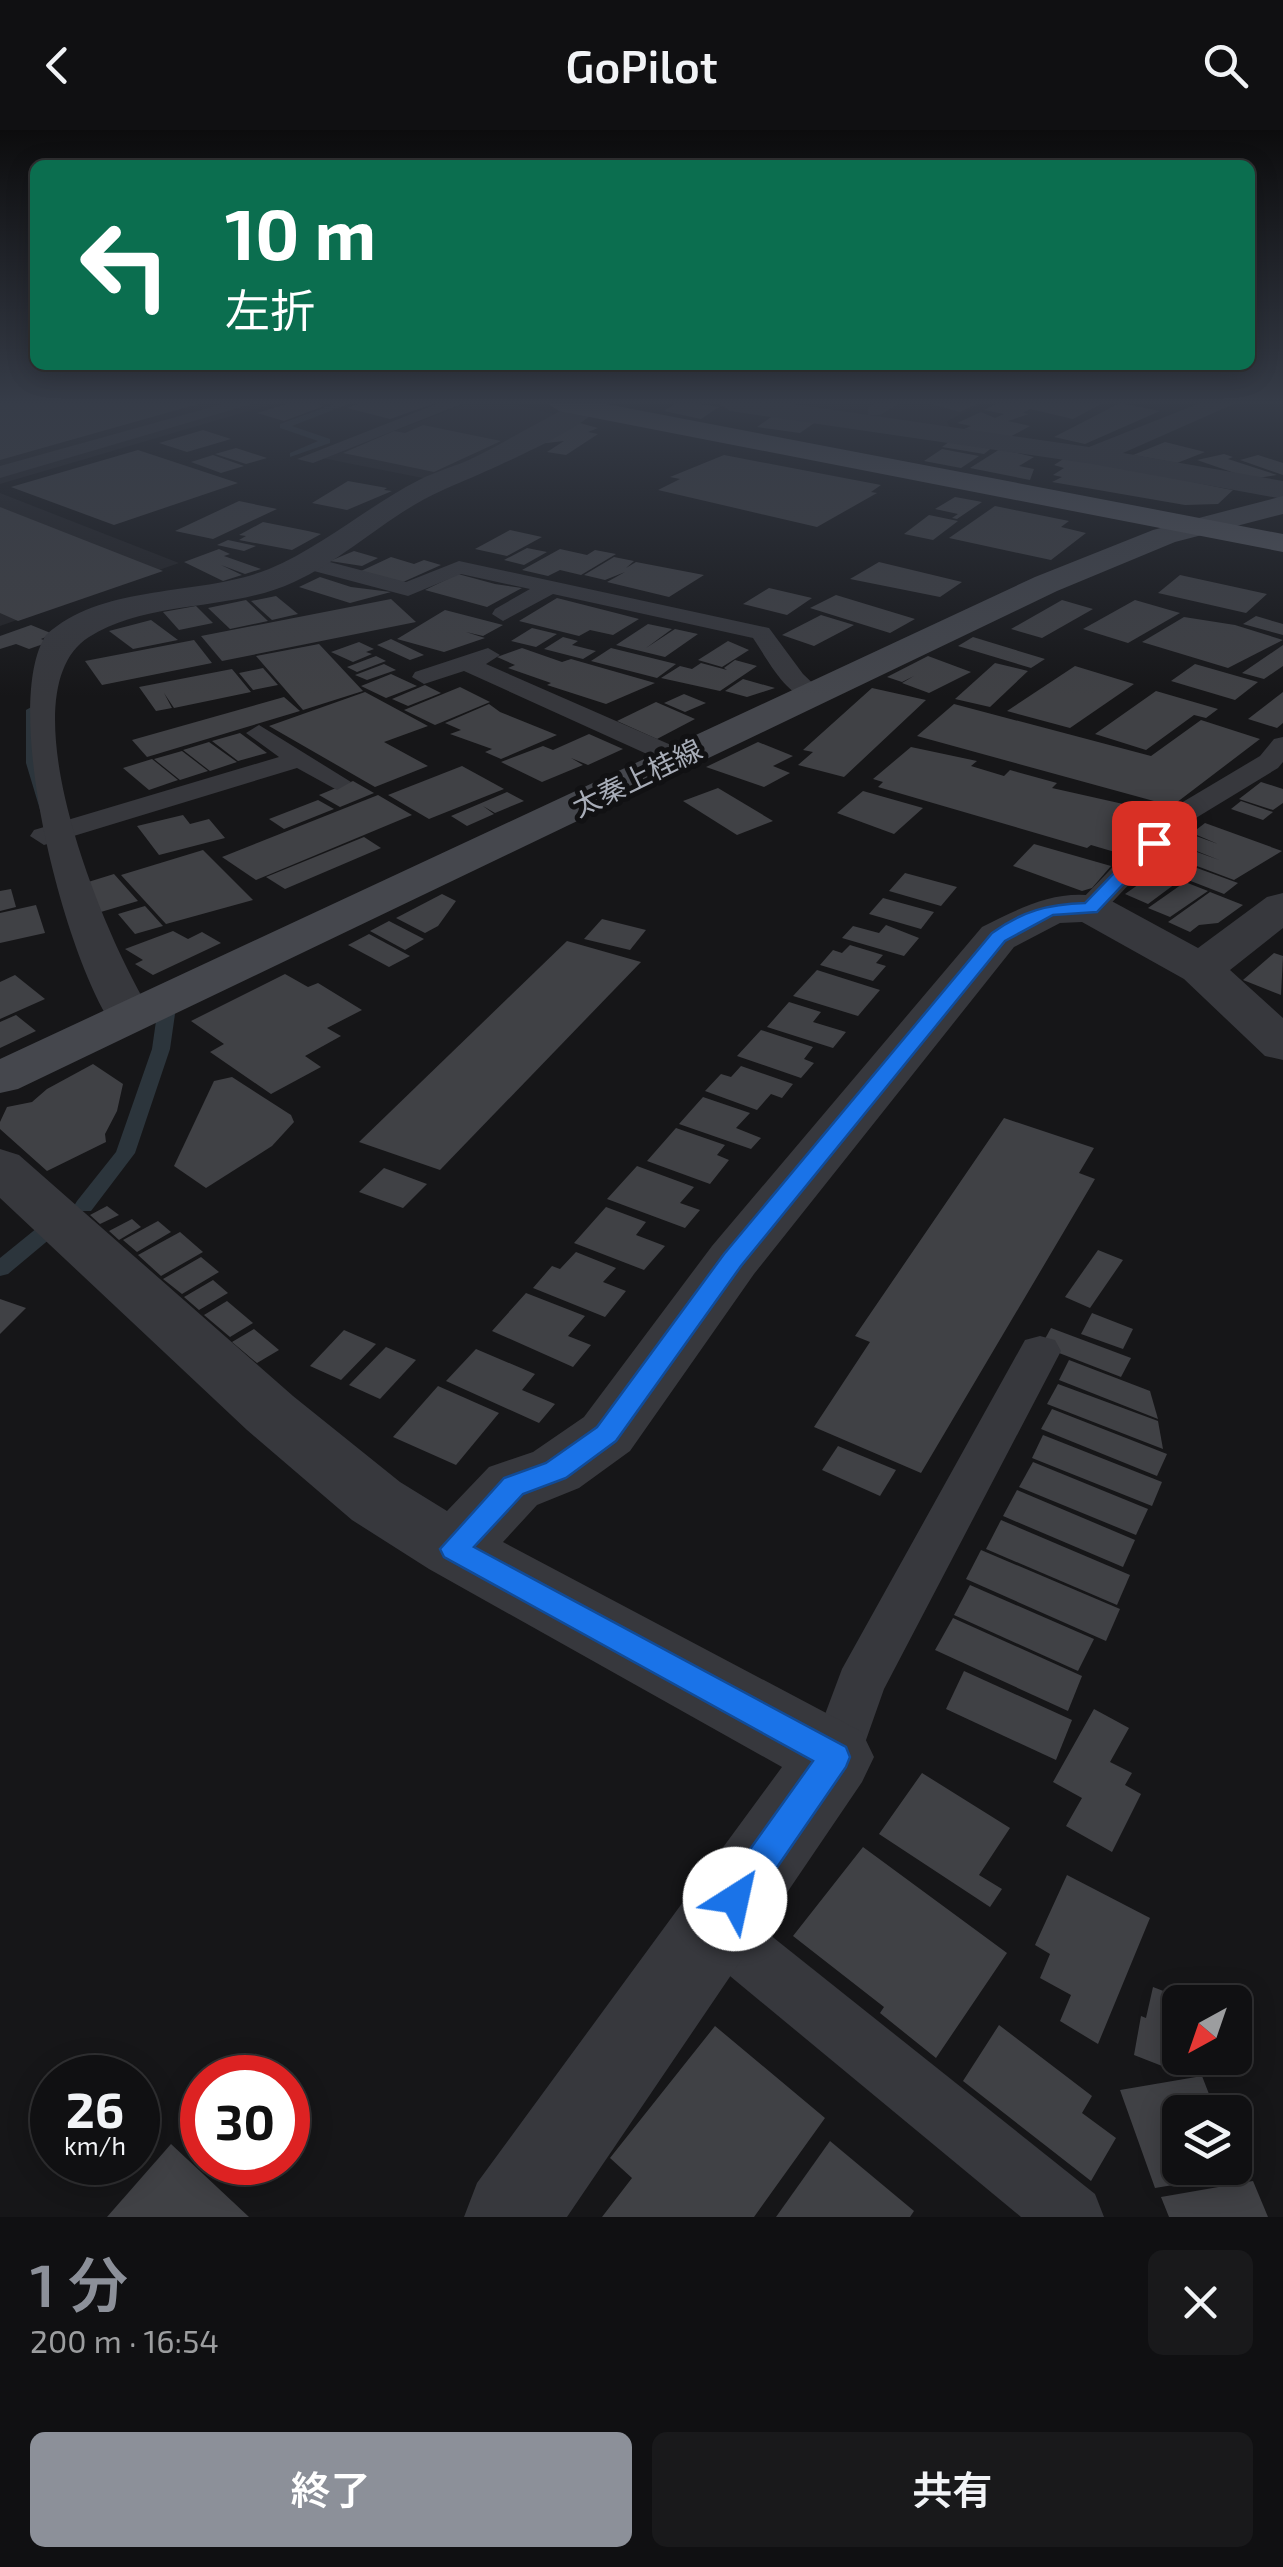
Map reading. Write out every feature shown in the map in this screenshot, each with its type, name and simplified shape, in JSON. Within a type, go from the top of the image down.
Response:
[{"type":"main road","points":[[1065,500],[1283,543]]},
{"type":"main road","name":"太秦上桂線","points":[[0,1078],[1046,584],[1199,526],[1283,505]]},
{"type":"street","points":[[130,1016],[102,982],[44,836],[26,770],[25,722],[42,658],[76,631],[108,617],[258,584],[405,500]]},
{"type":"street","points":[[1201,969],[1283,906]]},
{"type":"street","points":[[454,1549],[514,1486],[556,1470],[607,1434],[732,1260],[998,937],[1019,922],[1050,910],[1090,908],[1201,969],[1283,1045]]},
{"type":"street","points":[[0,1168],[270,1413],[376,1501],[454,1549],[834,1757],[511,2217]]},
{"type":"lane","points":[[303,561],[408,590],[459,567],[761,634],[794,679],[812,694]]},
{"type":"lane","points":[[503,614],[548,588]]},
{"type":"lane","points":[[424,677],[500,650]]},
{"type":"lane","points":[[464,663],[678,758]]},
{"type":"lane","points":[[259,733],[337,782]]},
{"type":"lane","points":[[1090,908],[1176,818],[1270,762],[1283,746]]},
{"type":"lane","points":[[44,836],[300,758]]},
{"type":"lane","points":[[834,1757],[860,1686],[1040,1351]]},
{"type":"lane","points":[[715,1928],[1072,2217]]},
{"type":"shaded area","points":[[0,500],[19,500],[179,563],[0,626]]},
{"type":"building","points":[[47,500],[187,500],[114,525]]},
{"type":"building","points":[[316,500],[370,500],[347,510],[312,503]]},
{"type":"building","points":[[703,500],[864,500],[817,527]]},
{"type":"building","points":[[949,500],[982,502],[957,519],[952,518],[958,514],[935,509]]},
{"type":"building","points":[[1158,500],[1222,500],[1218,504]]},
{"type":"building","points":[[239,501],[277,509],[213,539],[175,531]]},
{"type":"building","points":[[995,506],[1069,521],[1061,527],[1086,533],[1051,560],[949,538]]},
{"type":"building","points":[[0,507],[163,571],[18,621],[0,613]]},
{"type":"building","points":[[929,515],[958,521],[933,540],[904,534]]},
{"type":"building","points":[[263,522],[321,534],[292,550],[239,540],[246,536],[239,535]]},
{"type":"building","points":[[510,530],[542,537],[507,556],[475,549]]},
{"type":"building","points":[[228,540],[256,546],[244,551],[217,545]]},
{"type":"building","points":[[527,548],[547,552],[524,565],[504,560]]},
{"type":"building","points":[[219,549],[230,554],[224,556],[261,569],[245,574],[221,565],[242,575],[223,581],[184,562]]},
{"type":"building","points":[[560,549],[587,555],[595,550],[616,554],[581,575],[560,570],[548,576],[522,570]]},
{"type":"building","points":[[354,551],[378,558],[362,566],[330,561]]},
{"type":"building","points":[[391,557],[414,564],[424,560],[441,565],[403,582],[361,571]]},
{"type":"building","points":[[614,557],[634,561],[626,568],[636,562],[704,575],[669,597],[607,582],[625,572],[605,580],[584,575]]},
{"type":"building","points":[[879,562],[962,582],[940,597],[850,579]]},
{"type":"building","points":[[458,574],[522,588],[487,607],[425,590]]},
{"type":"building","points":[[1180,575],[1267,594],[1246,613],[1158,593]]},
{"type":"building","points":[[320,577],[351,587],[391,592],[350,603],[299,587]]},
{"type":"building","points":[[769,588],[812,598],[787,615],[743,604]]},
{"type":"building","points":[[836,595],[915,619],[890,633],[810,608]]},
{"type":"building","points":[[276,596],[298,614],[272,620],[251,601]]},
{"type":"building","points":[[557,598],[639,619],[613,635],[590,630],[579,636],[519,621]]},
{"type":"building","points":[[391,599],[416,622],[222,661],[201,636]]},
{"type":"building","points":[[246,600],[268,621],[230,629],[208,608]]},
{"type":"building","points":[[1062,600],[1093,609],[1042,638],[1011,629]]},
{"type":"building","points":[[1135,600],[1180,613],[1128,643],[1083,629]]},
{"type":"building","points":[[196,606],[213,623],[179,630],[163,612]]},
{"type":"building","points":[[445,610],[503,625],[483,636],[466,632],[485,638],[444,652],[397,639]]},
{"type":"building","points":[[821,615],[854,625],[814,646],[782,635]]},
{"type":"building","points":[[1256,616],[1283,624],[1283,635],[1243,624]]},
{"type":"building","points":[[1184,617],[1235,625],[1283,640],[1228,668],[1142,642]]},
{"type":"building","points":[[151,620],[178,640],[133,649],[109,631]]},
{"type":"building","points":[[648,624],[672,629],[646,648],[675,629],[698,634],[665,657],[616,645]]},
{"type":"building","points":[[31,625],[53,634],[41,639],[49,642],[29,649],[16,644],[0,649],[0,636]]},
{"type":"building","points":[[532,628],[557,634],[536,647],[511,641]]},
{"type":"building","points":[[563,637],[578,641],[572,645],[596,651],[583,659],[544,649]]},
{"type":"building","points":[[973,637],[1045,659],[1031,668],[958,646]]},
{"type":"building","points":[[391,639],[424,655],[410,660],[377,645]]},
{"type":"building","points":[[194,640],[212,663],[102,685],[85,661]]},
{"type":"building","points":[[728,641],[749,650],[722,667],[698,660]]},
{"type":"building","points":[[359,642],[374,649],[366,652],[372,654],[353,662],[331,652]]},
{"type":"building","points":[[319,644],[363,691],[303,710],[256,656]]},
{"type":"building","points":[[1283,645],[1283,666],[1264,679],[1242,673]]},
{"type":"building","points":[[522,648],[562,662],[571,659],[655,683],[606,704],[547,685],[551,683],[508,668],[515,665],[497,657]]},
{"type":"building","points":[[611,648],[676,664],[657,678],[591,661]]},
{"type":"building","points":[[376,656],[386,661],[357,672],[347,667]]},
{"type":"building","points":[[928,656],[971,672],[929,693],[902,683],[914,676],[902,682],[887,677]]},
{"type":"building","points":[[735,660],[757,666],[720,691],[661,678],[680,666],[692,669],[701,663],[727,670],[724,668]]},
{"type":"building","points":[[995,663],[1028,671],[990,707],[955,699]]},
{"type":"building","points":[[384,664],[396,670],[367,680],[355,675]]},
{"type":"building","points":[[1195,664],[1258,682],[1235,700],[1171,681]]},
{"type":"building","points":[[1075,666],[1134,684],[1070,728],[1007,711]]},
{"type":"building","points":[[263,668],[278,685],[253,690],[239,673]]},
{"type":"building","points":[[232,669],[251,692],[174,708],[164,693],[172,708],[156,711],[139,687]]},
{"type":"building","points":[[391,674],[417,686],[386,698],[361,686]]},
{"type":"building","points":[[743,679],[775,688],[747,697],[725,691]]},
{"type":"building","points":[[425,685],[441,693],[408,706],[392,699]]},
{"type":"building","points":[[460,687],[490,702],[435,725],[404,710]]},
{"type":"building","points":[[872,688],[926,700],[844,777],[798,765],[813,752],[803,750]]},
{"type":"building","points":[[1156,691],[1218,709],[1206,718],[1194,715],[1146,750],[1095,734]]},
{"type":"building","points":[[365,692],[428,726],[384,742],[428,766],[375,787],[269,726]]},
{"type":"building","points":[[1283,692],[1283,723],[1277,728],[1248,719]]},
{"type":"building","points":[[684,694],[706,703],[685,712],[664,703]]},
{"type":"building","points":[[284,697],[300,711],[147,757],[132,740]]},
{"type":"building","points":[[656,702],[695,719],[657,739],[617,721]]},
{"type":"building","points":[[489,704],[557,735],[501,759],[485,752],[492,749],[450,734],[461,730],[445,723]]},
{"type":"building","points":[[954,704],[1151,756],[1201,720],[1260,739],[1172,806],[917,736]]},
{"type":"building","points":[[240,733],[267,753],[238,761],[212,741]]},
{"type":"building","points":[[589,734],[623,749],[588,765],[571,758],[583,765],[542,782],[501,762],[543,746],[553,750]]},
{"type":"building","points":[[209,742],[237,762],[210,771],[183,750]]},
{"type":"building","points":[[758,742],[793,756],[773,766],[790,773],[764,787],[706,767]]},
{"type":"building","points":[[911,747],[977,761],[971,766],[1004,776],[1010,770],[1057,783],[1052,788],[1141,808],[1136,813],[1158,819],[1125,855],[1091,845],[1087,848],[878,787],[883,782],[873,779]]},
{"type":"building","points":[[182,751],[208,771],[180,780],[154,759]]},
{"type":"building","points":[[152,759],[178,780],[149,790],[123,768]]},
{"type":"building","points":[[462,766],[504,789],[429,819],[388,795]]},
{"type":"building","points":[[353,781],[374,793],[340,807],[319,795]]},
{"type":"building","points":[[1261,782],[1283,789],[1283,803],[1273,810],[1239,799]]},
{"type":"building","points":[[718,788],[773,821],[737,835],[683,801]]},
{"type":"building","points":[[863,791],[923,808],[894,834],[837,813]]},
{"type":"building","points":[[507,792],[524,801],[495,813],[483,806],[494,814],[467,826],[451,816]]},
{"type":"building","points":[[378,795],[412,815],[256,880],[222,857]]},
{"type":"building","points":[[318,800],[334,809],[284,829],[269,819]]},
{"type":"building","points":[[1241,801],[1273,812],[1263,820],[1231,809]]},
{"type":"building","points":[[183,815],[190,824],[209,819],[225,838],[159,855],[137,826]]},
{"type":"building","points":[[1205,823],[1282,851],[1234,880],[1173,857],[1186,848],[1219,860],[1184,846],[1196,836],[1218,844],[1192,833]]},
{"type":"building","points":[[364,837],[381,848],[285,889],[266,877]]},
{"type":"building","points":[[1034,844],[1111,866],[1092,888],[1082,891],[1013,866]]},
{"type":"building","points":[[203,850],[253,900],[166,924],[121,875]]},
{"type":"building","points":[[1175,860],[1238,883],[1224,894],[1183,878],[1148,904],[1125,894],[1152,875],[1145,873],[1153,867],[1160,870]]},
{"type":"building","points":[[905,873],[957,887],[941,906],[889,891]]},
{"type":"building","points":[[114,874],[138,901],[94,914],[72,887]]},
{"type":"building","points":[[1185,882],[1208,891],[1170,917],[1148,908]]},
{"type":"building","points":[[11,889],[16,907],[0,911],[0,891]]},
{"type":"building","points":[[1210,892],[1243,905],[1218,923],[1199,925],[1190,932],[1168,922]]},
{"type":"building","points":[[442,894],[456,901],[438,926],[425,933],[396,918]]},
{"type":"building","points":[[883,898],[934,912],[921,929],[869,914]]},
{"type":"building","points":[[36,905],[45,933],[0,943],[0,913]]},
{"type":"building","points":[[145,906],[163,926],[135,934],[118,914]]},
{"type":"building","points":[[602,919],[646,930],[630,950],[584,939]]},
{"type":"building","points":[[389,921],[424,939],[405,950],[370,931]]},
{"type":"building","points":[[886,925],[919,938],[904,956],[842,938],[853,926],[879,933]]},
{"type":"building","points":[[173,931],[188,939],[202,932],[221,943],[153,975],[135,964],[143,960],[125,949]]},
{"type":"building","points":[[369,934],[410,956],[389,967],[348,945]]},
{"type":"building","points":[[567,941],[641,962],[440,1170],[359,1142]]},
{"type":"building","points":[[850,945],[883,955],[876,963],[886,966],[873,981],[820,965],[833,950],[842,953]]},
{"type":"building","points":[[1274,953],[1283,956],[1281,995],[1243,980]]},
{"type":"building","points":[[817,970],[880,990],[858,1016],[793,996]]},
{"type":"building","points":[[285,974],[308,987],[318,983],[362,1010],[327,1028],[341,1036],[305,1056],[321,1067],[271,1094],[210,1052],[224,1044],[191,1021]]},
{"type":"building","points":[[15,975],[45,999],[0,1019],[0,982]]},
{"type":"building","points":[[789,1002],[821,1012],[813,1022],[846,1032],[833,1048],[767,1027]]},
{"type":"building","points":[[16,1015],[36,1031],[0,1048],[0,1022]]},
{"type":"building","points":[[761,1030],[813,1047],[804,1059],[814,1063],[801,1078],[737,1056]]},
{"type":"building","points":[[93,1064],[123,1084],[117,1111],[105,1134],[106,1142],[47,1171],[0,1129],[0,1122],[7,1107],[32,1102],[47,1089]]},
{"type":"building","points":[[741,1066],[793,1084],[782,1098],[771,1094],[757,1110],[705,1091],[721,1074],[731,1077]]},
{"type":"building","points":[[232,1077],[291,1115],[294,1122],[272,1146],[206,1188],[174,1166],[214,1081]]},
{"type":"building","points":[[703,1097],[750,1113],[736,1128],[761,1138],[751,1149],[679,1124]]},
{"type":"building","points":[[1004,1118],[1094,1148],[1079,1173],[1095,1179],[921,1473],[814,1427],[870,1342],[855,1336]]},
{"type":"building","points":[[676,1128],[725,1145],[717,1155],[729,1160],[710,1184],[647,1161]]},
{"type":"building","points":[[637,1166],[694,1187],[680,1203],[700,1210],[685,1228],[607,1199]]},
{"type":"building","points":[[384,1168],[427,1184],[403,1208],[359,1192]]},
{"type":"building","points":[[107,1206],[119,1215],[100,1224],[90,1215]]},
{"type":"building","points":[[606,1207],[646,1222],[636,1235],[665,1246],[644,1270],[574,1243]]},
{"type":"building","points":[[132,1219],[141,1227],[119,1240],[109,1231]]},
{"type":"building","points":[[158,1221],[171,1232],[137,1252],[123,1240]]},
{"type":"building","points":[[180,1232],[203,1252],[161,1276],[138,1255]]},
{"type":"building","points":[[1098,1250],[1123,1260],[1090,1308],[1065,1297]]},
{"type":"building","points":[[576,1252],[616,1268],[603,1282],[626,1291],[605,1317],[533,1288],[552,1266],[560,1269]]},
{"type":"building","points":[[201,1257],[219,1272],[182,1294],[163,1279]]},
{"type":"building","points":[[213,1280],[228,1293],[199,1310],[184,1297]]},
{"type":"building","points":[[526,1293],[585,1316],[568,1336],[591,1345],[573,1367],[492,1331]]},
{"type":"building","points":[[0,1299],[26,1308],[0,1334]]},
{"type":"building","points":[[227,1301],[253,1323],[230,1337],[204,1315]]},
{"type":"building","points":[[1092,1313],[1133,1329],[1123,1349],[1081,1334]]},
{"type":"building","points":[[1051,1328],[1131,1358],[1121,1377],[1041,1346]]},
{"type":"building","points":[[254,1329],[279,1350],[257,1363],[232,1342]]},
{"type":"building","points":[[344,1330],[376,1344],[341,1380],[310,1366]]},
{"type":"building","points":[[386,1347],[416,1360],[380,1399],[349,1385]]},
{"type":"building","points":[[476,1349],[535,1374],[522,1390],[555,1404],[539,1423],[446,1381]]},
{"type":"building","points":[[1069,1360],[1150,1391],[1158,1419],[1059,1380]]},
{"type":"building","points":[[1058,1384],[1158,1421],[1163,1449],[1047,1404]]},
{"type":"building","points":[[438,1386],[499,1413],[456,1465],[393,1437]]},
{"type":"building","points":[[1052,1409],[1167,1454],[1157,1476],[1041,1429]]},
{"type":"building","points":[[1043,1435],[1162,1482],[1152,1506],[1032,1458]]},
{"type":"building","points":[[838,1446],[896,1470],[880,1496],[822,1470]]},
{"type":"building","points":[[1033,1462],[1148,1509],[1136,1535],[1019,1487]]},
{"type":"building","points":[[1017,1490],[1135,1540],[1123,1567],[1003,1516]]},
{"type":"building","points":[[1001,1520],[1130,1575],[1117,1605],[986,1549]]},
{"type":"building","points":[[981,1550],[1120,1609],[1106,1641],[966,1579]]},
{"type":"building","points":[[970,1585],[1094,1639],[1078,1671],[954,1615]]},
{"type":"building","points":[[953,1618],[1082,1676],[1068,1711],[935,1650]]},
{"type":"building","points":[[964,1671],[1072,1720],[1056,1760],[946,1709]]},
{"type":"building","points":[[1094,1709],[1129,1728],[1110,1762],[1132,1773],[1125,1785],[1141,1794],[1112,1852],[1066,1826],[1082,1798],[1053,1782]]},
{"type":"building","points":[[922,1773],[1010,1828],[979,1875],[1002,1889],[990,1907],[879,1834]]},
{"type":"building","points":[[863,1847],[1007,1953],[936,2058],[880,2013],[884,2007],[793,1936]]},
{"type":"building","points":[[1067,1875],[1150,1918],[1098,2044],[1060,2021],[1071,1995],[1040,1978],[1050,1954],[1035,1945]]},
{"type":"building","points":[[1153,1987],[1162,1990],[1162,2066],[1134,2055],[1141,2016],[1146,2018]]},
{"type":"building","points":[[999,2025],[1092,2096],[1082,2113],[1116,2138],[1091,2181],[963,2081]]},
{"type":"building","points":[[715,2026],[825,2118],[754,2217],[602,2217],[632,2178],[610,2158]]},
{"type":"building","points":[[1202,2076],[1209,2095],[1162,2095],[1162,2185],[1173,2185],[1155,2188],[1120,2090]]},
{"type":"building","points":[[830,2141],[914,2211],[910,2217],[776,2217]]},
{"type":"building","points":[[171,2144],[180,2152],[180,2185],[215,2185],[249,2217],[107,2217],[135,2185],[160,2185],[160,2157]]},
{"type":"building","points":[[1252,2181],[1268,2217],[1169,2217],[1161,2197],[1252,2185]]},
{"type":"waterway","points":[[33,710],[33,763],[48,813]]},
{"type":"waterway","points":[[84,1206],[125,1153],[161,1049],[166,1014]]},
{"type":"waterway","points":[[0,1269],[44,1233]]},
{"type":"route","points":[[735,1899],[834,1757],[454,1549],[514,1486],[556,1470],[607,1434],[732,1260],[998,937],[1019,922],[1050,910],[1090,908],[1154,843]]}]
